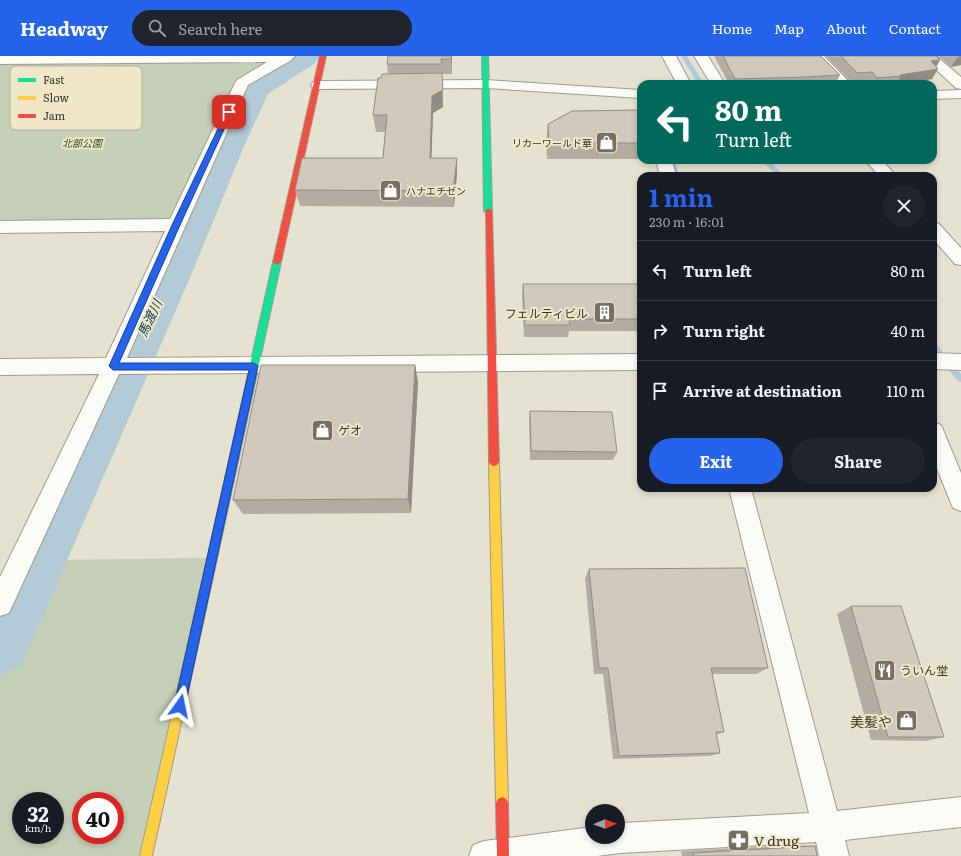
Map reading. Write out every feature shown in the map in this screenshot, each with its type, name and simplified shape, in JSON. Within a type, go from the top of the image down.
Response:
[{"type":"street","points":[[146,856],[254,366],[318,85],[323,56]]},
{"type":"street","points":[[485,56],[491,363],[496,855],[621,838],[827,827],[961,812]]},
{"type":"street","points":[[669,56],[682,80]]},
{"type":"street","points":[[701,56],[716,80]]},
{"type":"street","points":[[816,56],[840,80]]},
{"type":"street","points":[[928,56],[961,85]]},
{"type":"street","points":[[0,60],[286,57]]},
{"type":"street","points":[[0,604],[113,366],[242,83],[286,57]]},
{"type":"street","points":[[318,85],[486,84],[637,94]]},
{"type":"street","points":[[937,95],[961,94]]},
{"type":"street","points":[[877,164],[884,172]]},
{"type":"street","points":[[0,227],[176,225]]},
{"type":"street","points":[[937,233],[961,260]]},
{"type":"street","points":[[937,361],[961,362]]},
{"type":"street","points":[[0,368],[637,362]]},
{"type":"street","points":[[937,441],[961,501]]},
{"type":"street","points":[[741,492],[834,856]]},
{"type":"green space","name":"北部公園","points":[[282,59],[241,83],[173,223],[0,224],[0,60]]},
{"type":"green space","points":[[207,558],[145,856],[0,856],[0,660],[48,560]]},
{"type":"building","points":[[388,56],[451,56],[451,59],[441,59],[442,64],[387,64]]},
{"type":"building","points":[[723,56],[821,56],[840,75],[735,79]]},
{"type":"building","points":[[841,56],[936,56],[940,60],[931,61],[938,69],[900,75],[901,76],[877,78],[872,72],[857,73]]},
{"type":"building","points":[[442,73],[443,90],[432,96],[430,158],[457,158],[453,191],[295,190],[302,158],[383,158],[387,115],[373,115],[378,78],[381,78],[382,74]]},
{"type":"building","points":[[637,110],[637,143],[549,143],[548,124],[572,111]]},
{"type":"building","points":[[523,284],[637,284],[637,319],[569,319],[570,325],[525,325]]},
{"type":"building","points":[[261,365],[415,365],[408,499],[233,500]]},
{"type":"building","points":[[530,411],[612,412],[617,452],[531,451]]},
{"type":"building","points":[[745,568],[768,668],[711,668],[724,732],[716,732],[720,753],[619,756],[608,668],[599,668],[589,569]]},
{"type":"building","points":[[851,606],[901,606],[944,737],[888,737]]},
{"type":"building","points":[[815,846],[817,856],[694,856],[693,853]]},
{"type":"waterway","name":"馬渡川","points":[[0,645],[168,280],[227,144],[254,88],[304,56]]},
{"type":"waterway","points":[[684,56],[699,80]]},
{"type":"waterway","points":[[673,164],[675,172]]},
{"type":"waterway","points":[[768,164],[778,172]]},
{"type":"waterway","points":[[937,351],[961,379]]},
{"type":"traffic: fast","points":[[485,56],[488,211]]},
{"type":"traffic: fast","points":[[208,577],[277,262]]},
{"type":"traffic: slow","points":[[494,462],[502,803]]},
{"type":"traffic: slow","points":[[146,856],[208,577]]},
{"type":"traffic: jam","points":[[277,262],[323,56]]},
{"type":"traffic: jam","points":[[488,211],[494,462]]},
{"type":"traffic: jam","points":[[502,803],[503,856]]},
{"type":"place","name":"リカーワールド華","points":[[607,142]]},
{"type":"place","name":"ハナエチゼン","points":[[391,190]]},
{"type":"place","name":"フェルティビル","points":[[604,313]]},
{"type":"place","name":"ゲオ","points":[[323,430]]},
{"type":"place","name":"ういん堂","points":[[884,670]]},
{"type":"place","name":"美髪や","points":[[907,721]]},
{"type":"place","name":"V drug","points":[[738,840]]},
{"type":"route","points":[[180,706],[254,366],[113,366],[176,225],[229,112]]}]
